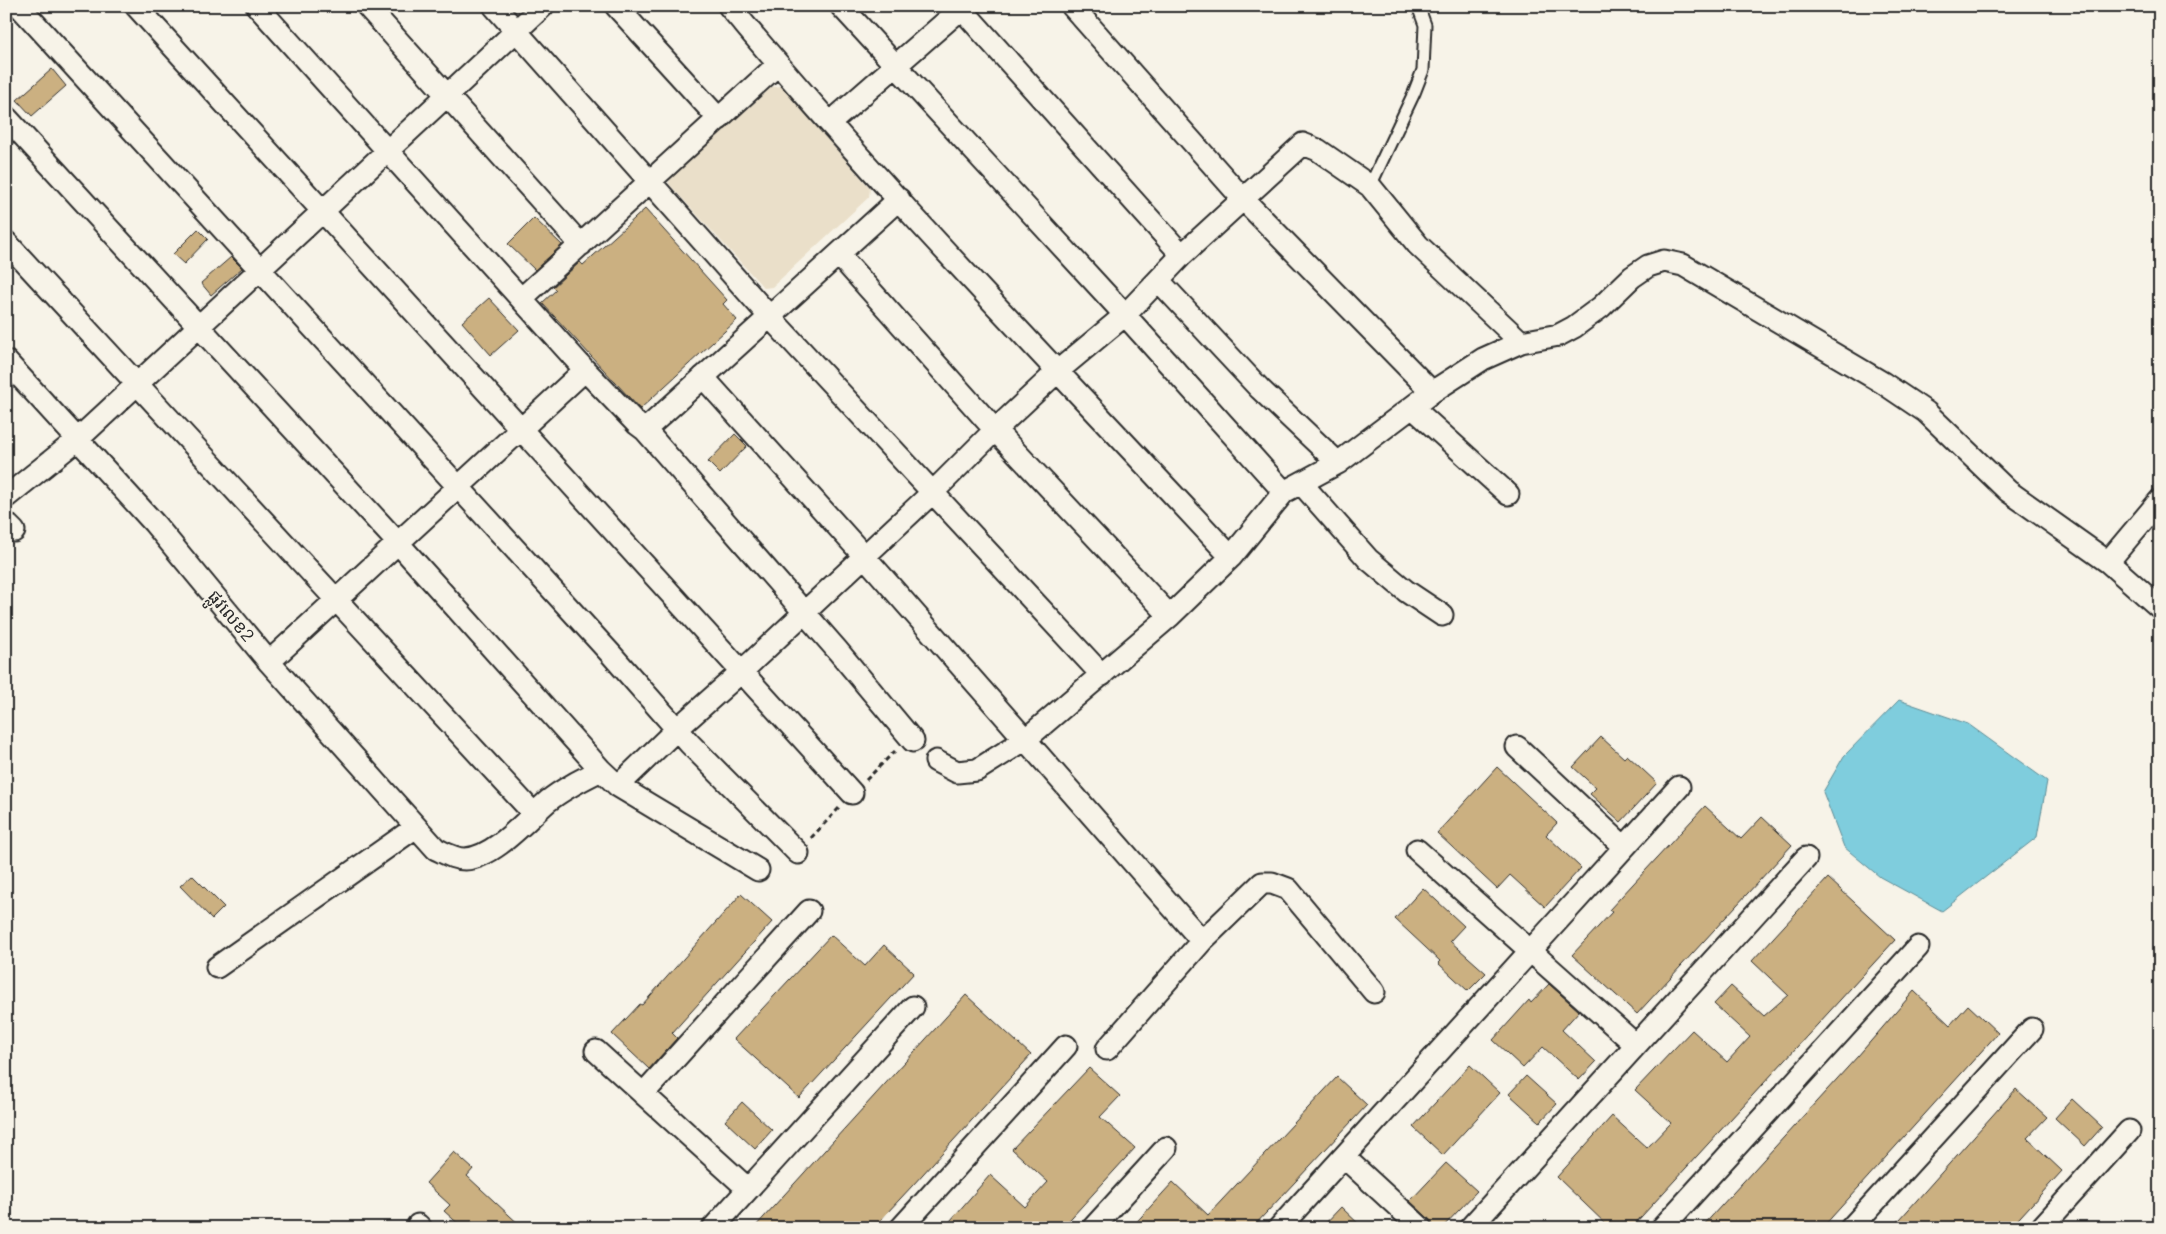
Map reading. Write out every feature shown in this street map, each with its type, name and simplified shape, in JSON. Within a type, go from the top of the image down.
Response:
[{"type":"street","points":[[19,6],[610,653],[677,729],[798,853]]},
{"type":"street","points":[[136,6],[852,793]]},
{"type":"street","points":[[257,6],[585,370],[645,430],[838,651],[913,741]]},
{"type":"street","points":[[367,6],[581,245]]},
{"type":"street","points":[[494,6],[769,316],[1102,675]]},
{"type":"street","points":[[6,497],[77,440],[543,6]]},
{"type":"street","points":[[616,6],[719,119]]},
{"type":"street","points":[[729,6],[780,68],[899,199],[1231,557]]},
{"type":"street","points":[[841,6],[1125,315],[1293,487],[1368,559],[1406,591],[1442,615]]},
{"type":"street","points":[[1072,6],[1242,198],[1432,392]]},
{"type":"street","points":[[830,122],[962,7],[1182,254]]},
{"type":"street","points":[[521,299],[774,68],[780,68]]},
{"type":"street","points":[[6,117],[398,543],[601,770],[618,786],[758,870]]},
{"type":"street","points":[[618,786],[803,612],[865,557],[1059,370],[1125,315],[1159,281],[1182,254],[1303,144],[1318,150],[1370,186],[1418,245],[1521,342]]},
{"type":"street","points":[[645,430],[899,199]]},
{"type":"street","points":[[6,242],[338,599],[534,814],[549,800],[582,779],[601,770]]},
{"type":"street","points":[[839,255],[995,430],[1170,616]]},
{"type":"street","points":[[936,761],[957,772],[977,770],[1026,739],[1170,616],[1231,557],[1293,487],[1338,463],[1432,392],[1483,359],[1521,342],[1559,335],[1574,327],[1601,307],[1632,277],[1648,266],[1664,261],[1683,265],[1883,382],[1926,412],[2008,491],[2108,562],[2160,608]]},
{"type":"street","points":[[1159,281],[1260,389],[1338,463]]},
{"type":"street","name":"ផ្លូវលេខ2","points":[[6,361],[154,523],[270,662],[436,849],[451,856],[465,859],[480,855],[494,847],[534,814]]},
{"type":"street","points":[[270,662],[585,370]]},
{"type":"street","points":[[703,377],[865,557],[1202,941]]},
{"type":"street","points":[[1412,407],[1508,494]]},
{"type":"street","points":[[2108,562],[2160,500]]},
{"type":"street","points":[[1517,746],[1624,847]]},
{"type":"street","points":[[1279,1228],[1679,786]]},
{"type":"street","points":[[216,967],[416,827]]},
{"type":"street","points":[[1416,850],[1636,1045]]},
{"type":"street","points":[[1470,1228],[1806,858]]},
{"type":"street","points":[[1107,1048],[1202,941],[1262,883],[1288,889],[1374,992]]},
{"type":"street","points":[[643,1094],[809,911]]},
{"type":"street","points":[[1662,1228],[1918,947]]},
{"type":"street","points":[[713,1228],[913,1007]]},
{"type":"street","points":[[1851,1228],[2032,1029]]},
{"type":"street","points":[[901,1228],[1066,1046]]},
{"type":"street","points":[[596,1051],[748,1189]]},
{"type":"street","points":[[2041,1228],[2129,1131]]},
{"type":"street","points":[[1093,1228],[1166,1148]]},
{"type":"street","points":[[1344,1157],[1421,1228]]},
{"type":"lane","points":[[1370,186],[1423,70],[1425,25],[1418,6]]},
{"type":"shaded area","points":[[781,86],[870,188],[869,197],[772,287],[764,288],[669,184],[670,177],[772,87]]},
{"type":"water","points":[[1899,700],[1968,724],[2047,781],[2037,837],[1942,911],[1880,877],[1844,847],[1823,792],[1844,756]]},
{"type":"building","points":[[52,69],[66,86],[32,116],[17,100]]},
{"type":"building","points":[[645,209],[727,300],[723,304],[737,320],[640,409],[542,303],[556,290],[553,287],[580,262],[583,265]]},
{"type":"building","points":[[534,218],[562,245],[535,270],[508,244]]},
{"type":"building","points":[[198,229],[208,239],[184,264],[173,254]]},
{"type":"building","points":[[231,257],[242,268],[211,295],[201,283]]},
{"type":"building","points":[[489,298],[519,330],[491,355],[462,322]]},
{"type":"building","points":[[735,434],[747,446],[720,474],[708,462]]},
{"type":"building","points":[[1601,737],[1624,758],[1627,755],[1657,783],[1621,822],[1590,794],[1596,788],[1573,767]]},
{"type":"building","points":[[1497,767],[1557,823],[1546,835],[1581,868],[1545,907],[1510,875],[1497,889],[1437,833]]},
{"type":"building","points":[[1705,806],[1741,839],[1762,817],[1792,845],[1637,1014],[1572,955],[1612,912],[1609,910]]},
{"type":"building","points":[[192,875],[224,907],[212,919],[180,886]]},
{"type":"building","points":[[1828,878],[1895,940],[1631,1228],[1610,1228],[1557,1177],[1612,1116],[1647,1148],[1671,1123],[1635,1090],[1692,1030],[1727,1062],[1750,1037],[1714,1004],[1731,986],[1764,1016],[1788,995],[1752,961]]},
{"type":"building","points":[[1423,888],[1464,926],[1450,941],[1486,973],[1468,991],[1438,963],[1440,961],[1395,919]]},
{"type":"building","points":[[741,894],[772,922],[672,1033],[677,1038],[649,1069],[612,1034],[640,1004],[642,1005]]},
{"type":"building","points":[[831,935],[865,966],[884,945],[914,973],[799,1098],[734,1039]]},
{"type":"building","points":[[1549,984],[1579,1011],[1562,1030],[1596,1062],[1579,1080],[1543,1047],[1523,1068],[1493,1040],[1529,1000],[1531,1003]]},
{"type":"building","points":[[1914,991],[1950,1025],[1968,1005],[1998,1033],[1822,1228],[1701,1228],[1858,1056]]},
{"type":"building","points":[[966,995],[1031,1055],[913,1185],[873,1228],[754,1228]]},
{"type":"building","points":[[1470,1065],[1500,1093],[1443,1155],[1413,1127]]},
{"type":"building","points":[[1089,1068],[1120,1096],[1100,1117],[1135,1148],[1062,1228],[944,1228],[990,1175],[1025,1207],[1048,1182],[1012,1149]]},
{"type":"building","points":[[1526,1076],[1557,1104],[1540,1122],[1509,1094]]},
{"type":"building","points":[[1337,1077],[1367,1105],[1252,1228],[1131,1228],[1173,1182],[1208,1215]]},
{"type":"building","points":[[2016,1089],[2047,1117],[2027,1138],[2062,1171],[2010,1228],[1892,1228]]},
{"type":"building","points":[[2072,1099],[2102,1127],[2085,1146],[2055,1118]]},
{"type":"building","points":[[742,1102],[772,1130],[755,1149],[725,1121]]},
{"type":"building","points":[[454,1152],[473,1169],[467,1176],[523,1228],[463,1228],[444,1211],[450,1205],[426,1183]]},
{"type":"building","points":[[1446,1163],[1477,1191],[1442,1228],[1433,1228],[1429,1219],[1410,1201]]},
{"type":"building","points":[[1341,1207],[1363,1228],[1321,1228]]}]
